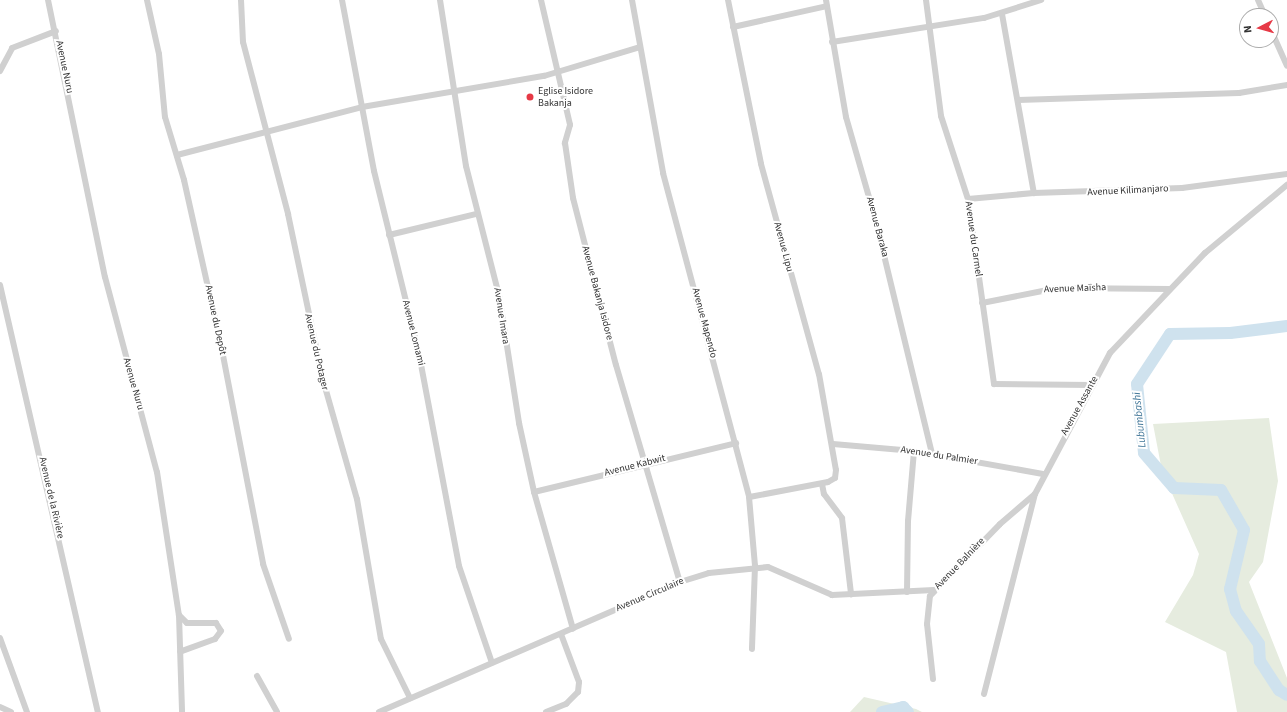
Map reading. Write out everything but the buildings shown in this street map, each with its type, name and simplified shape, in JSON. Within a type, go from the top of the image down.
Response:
[{"type":"street","name":"Avenue Nuru","points":[[48,0],[56,31],[105,277],[157,472],[179,615],[180,652]]},
{"type":"street","name":"Avenue du Depôt","points":[[147,0],[159,54],[165,116],[177,155],[221,345],[263,564],[289,639]]},
{"type":"street","name":"Avenue du Potager","points":[[241,0],[243,42],[267,132],[323,380],[357,499],[381,639],[410,698]]},
{"type":"street","name":"Avenue Lomami","points":[[342,0],[362,107],[389,235],[419,354],[459,566],[492,663]]},
{"type":"street","name":"Avenue Imara","points":[[440,0],[456,89],[458,118],[476,214],[499,295],[534,492],[573,629]]},
{"type":"street","name":"Avenue Bakanja Isidore","points":[[541,0],[559,72],[570,125],[565,143],[569,183],[644,464],[680,582]]},
{"type":"street","name":"Avenue Mapendo","points":[[632,0],[663,173],[750,497],[755,566],[752,649]]},
{"type":"street","name":"Avenue Lipu","points":[[728,0],[761,164],[819,374],[834,444],[836,475],[822,484]]},
{"type":"street","name":"Avenue du Carmel","points":[[926,0],[941,116],[968,199],[982,303],[996,386],[1092,385]]},
{"type":"street","points":[[832,42],[1002,14],[1030,2],[1040,0]]},
{"type":"street","points":[[733,27],[827,3]]},
{"type":"street","name":"Avenue Baraka","points":[[827,3],[832,42],[846,116],[875,218],[932,454]]},
{"type":"street","points":[[1002,14],[1034,193]]},
{"type":"street","points":[[0,70],[12,48],[56,31]]},
{"type":"street","points":[[177,155],[362,107],[456,89],[559,72],[640,47]]},
{"type":"street","points":[[1279,48],[1287,66]]},
{"type":"street","points":[[1018,100],[1239,92],[1287,85]]},
{"type":"street","name":"Avenue Kilimanjaro","points":[[968,199],[1034,193],[1182,188],[1287,174]]},
{"type":"street","name":"Avenue Assante","points":[[984,694],[1035,494],[1043,474],[1114,348],[1205,253],[1287,185]]},
{"type":"street","points":[[389,235],[476,214]]},
{"type":"street","name":"Avenue de la Rivière","points":[[0,285],[98,712]]},
{"type":"street","name":"Avenue Maïsha","points":[[982,303],[1058,288],[1170,289]]},
{"type":"street","name":"Avenue Kabwit","points":[[534,492],[644,464],[736,443]]},
{"type":"street","name":"Avenue du Palmier","points":[[834,444],[914,451],[1043,474]]},
{"type":"street","points":[[907,592],[908,521],[914,451]]},
{"type":"street","points":[[750,497],[822,484],[824,494],[842,518],[851,594]]},
{"type":"street","name":"Avenue Balnière","points":[[933,679],[927,612],[934,590],[1004,520],[1035,494]]},
{"type":"street","name":"Avenue Circulaire","points":[[379,712],[680,582],[709,573],[755,566],[768,567],[822,592],[851,594],[934,590]]},
{"type":"street","points":[[179,615],[187,623],[216,623],[221,631],[215,639],[180,652],[182,711]]},
{"type":"street","points":[[546,712],[566,704],[578,692],[579,682],[561,634]]},
{"type":"street","points":[[0,638],[28,712]]},
{"type":"street","points":[[257,676],[277,712]]},
{"type":"street","points":[[0,707],[11,712]]},
{"type":"shaded area","points":[[1269,418],[1278,481],[1263,562],[1249,582],[1287,678],[1287,712],[1237,712],[1226,652],[1165,622],[1193,575],[1199,554],[1162,471],[1153,424]]},
{"type":"shaded area","points":[[864,697],[916,709],[922,712],[850,712]]},
{"type":"waterway","name":"Lubumbashi","points":[[1287,326],[1230,333],[1170,334],[1137,384],[1144,453],[1174,488],[1221,490],[1244,530],[1230,589],[1236,611],[1259,644],[1260,661],[1279,690],[1287,695]]},
{"type":"waterway","name":"Lubumbashi","points":[[882,712],[903,707],[908,712]]},
{"type":"place","name":"Eglise Isidore Bakanja","points":[[530,97]]}]
